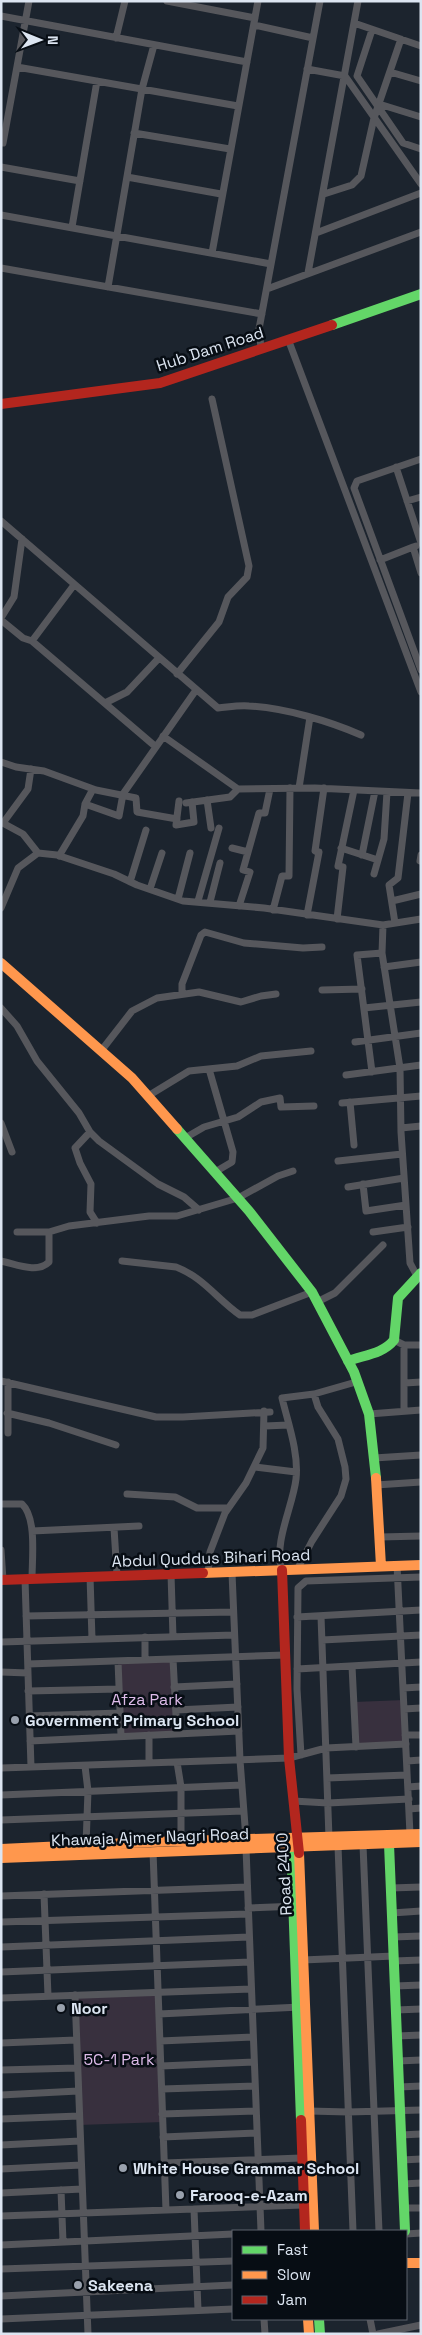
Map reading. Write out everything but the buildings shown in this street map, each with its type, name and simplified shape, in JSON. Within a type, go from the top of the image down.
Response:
[{"type":"main road","name":"Hub Dam Road","points":[[1,404],[160,383],[421,294]]},
{"type":"main road","points":[[1,963],[132,1078],[238,1198],[312,1292],[348,1361],[369,1414],[374,1458],[381,1566]]},
{"type":"main road","points":[[348,1361],[382,1351],[394,1340],[398,1298],[419,1275]]},
{"type":"main road","name":"Abdul Quddus Bihari Road","points":[[2,1580],[421,1565]]},
{"type":"main road","name":"Road 2400","points":[[282,1570],[289,1758],[294,1814],[298,1906],[304,2230]]},
{"type":"main road","name":"Khawaja Ajmer Nagri Road","points":[[1,1849],[86,1845],[246,1844],[416,1834]]},
{"type":"main road","name":"Khawaja Ajmer Nagri Road","points":[[295,1842],[338,1846],[421,1842]]},
{"type":"main road","points":[[389,1844],[405,2230]]},
{"type":"main road","name":"Khawaja Ajmer Nagri Road","points":[[1,1858],[154,1851],[176,1845]]},
{"type":"main road","name":"Road 2400","points":[[298,1906],[302,1960],[301,2007],[309,2111],[314,2230]]},
{"type":"main road","points":[[407,2262],[421,2263]]},
{"type":"main road","points":[[308,2320],[309,2334]]},
{"type":"main road","points":[[319,2320],[320,2334]]},
{"type":"street","points":[[3,143],[29,1]]},
{"type":"street","points":[[116,38],[125,1]]},
{"type":"street","points":[[170,1],[214,10],[313,38]]},
{"type":"street","points":[[214,10],[215,1]]},
{"type":"street","points":[[212,253],[221,194],[258,1]]},
{"type":"street","points":[[261,348],[259,329],[320,1]]},
{"type":"street","points":[[308,273],[358,1]]},
{"type":"street","points":[[1,16],[247,62]]},
{"type":"street","points":[[354,23],[421,46]]},
{"type":"street","points":[[372,30],[356,73],[403,143],[421,149]]},
{"type":"street","points":[[324,194],[358,181],[361,176],[374,118],[401,39]]},
{"type":"street","points":[[108,287],[142,89],[154,45]]},
{"type":"street","points":[[17,67],[238,106]]},
{"type":"street","points":[[308,68],[344,76],[421,184]]},
{"type":"street","points":[[390,72],[421,81]]},
{"type":"street","points":[[72,227],[97,81]]},
{"type":"street","points":[[378,107],[421,117]]},
{"type":"street","points":[[134,134],[230,149]]},
{"type":"street","points":[[1,167],[80,181]]},
{"type":"street","points":[[127,177],[221,194]]},
{"type":"street","points":[[316,232],[421,193]]},
{"type":"street","points":[[1,214],[271,264]]},
{"type":"street","points":[[267,289],[421,232]]},
{"type":"street","points":[[1,268],[262,314]]},
{"type":"street","points":[[288,339],[421,692]]},
{"type":"street","points":[[177,674],[219,622],[228,597],[247,577],[250,566],[212,399]]},
{"type":"street","points":[[421,458],[357,481],[354,485],[421,670]]},
{"type":"street","points":[[396,467],[418,545],[421,573]]},
{"type":"street","points":[[407,501],[421,497]]},
{"type":"street","points":[[1,521],[218,708],[251,706],[310,717],[339,725],[361,736]]},
{"type":"street","points":[[22,539],[14,597],[1,619],[24,638],[32,641],[156,747]]},
{"type":"street","points":[[380,560],[418,545]]},
{"type":"street","points":[[32,641],[74,585]]},
{"type":"street","points":[[105,703],[127,692],[159,658]]},
{"type":"street","points":[[85,804],[119,816],[123,794],[196,690]]},
{"type":"street","points":[[299,788],[310,717]]},
{"type":"street","points":[[163,736],[238,789],[324,788],[421,793]]},
{"type":"street","points":[[1,762],[16,767],[44,771],[93,789],[136,798],[137,812],[177,819]]},
{"type":"street","points":[[31,769],[28,789],[2,823],[23,834],[38,854]]},
{"type":"street","points":[[240,906],[250,872],[243,870],[259,813],[266,813],[270,788]]},
{"type":"street","points":[[273,910],[282,876],[289,876],[290,788]]},
{"type":"street","points":[[307,915],[319,852],[315,851],[324,788]]},
{"type":"street","points":[[59,856],[83,816],[85,804],[93,789]]},
{"type":"street","points":[[186,802],[230,797],[238,789]]},
{"type":"street","points":[[336,919],[343,867],[338,866],[354,790]]},
{"type":"street","points":[[362,855],[375,791]]},
{"type":"street","points":[[374,874],[384,839],[387,792]]},
{"type":"street","points":[[396,923],[389,884],[398,878],[408,793]]},
{"type":"street","points":[[198,902],[215,828],[207,800]]},
{"type":"street","points":[[186,802],[194,822],[176,825],[177,819],[186,802]]},
{"type":"street","points":[[130,882],[146,830]]},
{"type":"street","points":[[232,848],[248,852]]},
{"type":"street","points":[[341,848],[378,860]]},
{"type":"street","points":[[150,890],[162,853]]},
{"type":"street","points":[[178,899],[190,853]]},
{"type":"street","points":[[1,908],[18,868],[38,854],[59,856],[114,874],[150,890],[178,899],[383,925],[421,919]]},
{"type":"street","points":[[210,902],[220,863]]},
{"type":"street","points":[[392,901],[421,894]]},
{"type":"street","points":[[383,925],[382,953],[400,1068],[402,1154],[410,1262],[419,1275]]},
{"type":"street","points":[[182,993],[182,984],[201,936],[205,932],[244,943],[303,948],[322,947]]},
{"type":"street","points":[[372,1072],[357,955],[382,953]]},
{"type":"street","points":[[384,967],[421,962]]},
{"type":"street","points":[[322,990],[362,989]]},
{"type":"street","points":[[101,1051],[138,1006],[157,998],[182,993],[209,994],[241,1002],[276,994]]},
{"type":"street","points":[[364,1008],[421,1002]]},
{"type":"street","points":[[1,1008],[17,1026],[37,1061],[79,1113],[90,1132],[99,1141],[158,1184],[184,1197],[199,1210]]},
{"type":"street","points":[[355,1042],[421,1033]]},
{"type":"street","points":[[148,1096],[182,1074],[237,1066],[261,1056],[311,1050]]},
{"type":"street","points":[[346,1076],[421,1065]]},
{"type":"street","points":[[209,1069],[231,1143],[233,1158],[230,1164],[215,1172]]},
{"type":"street","points":[[342,1103],[421,1096]]},
{"type":"street","points":[[186,1138],[204,1128],[238,1117],[266,1100],[280,1098],[281,1107],[314,1106]]},
{"type":"street","points":[[350,1102],[354,1144]]},
{"type":"street","points":[[1,1123],[12,1152]]},
{"type":"street","points":[[401,1128],[421,1126]]},
{"type":"street","points":[[90,1132],[76,1148],[80,1163],[91,1184],[90,1212],[97,1223]]},
{"type":"street","points":[[338,1161],[402,1154]]},
{"type":"street","points":[[17,1232],[49,1232],[69,1226],[149,1216],[177,1216],[238,1198],[278,1176],[293,1171]]},
{"type":"street","points":[[348,1187],[404,1178]]},
{"type":"street","points":[[363,1184],[366,1212],[406,1205]]},
{"type":"street","points":[[373,1232],[408,1227]]},
{"type":"street","points":[[1,1260],[38,1269],[45,1266],[49,1262],[49,1232]]},
{"type":"street","points":[[317,1302],[336,1293],[383,1245]]},
{"type":"street","points":[[122,1262],[184,1270],[206,1285],[240,1315],[248,1316],[312,1292]]},
{"type":"street","points":[[394,1340],[404,1345],[421,1345]]},
{"type":"street","points":[[404,1345],[404,1411]]},
{"type":"street","points":[[8,1433],[4,1382],[156,1417],[267,1412],[263,1448],[255,1467],[228,1508],[210,1552],[208,1573]]},
{"type":"street","points":[[282,1570],[279,1563],[296,1472],[282,1398],[314,1394],[356,1382]]},
{"type":"street","points":[[405,1383],[421,1382]]},
{"type":"street","points":[[297,1570],[312,1541],[342,1496],[346,1479],[338,1439],[318,1407],[314,1394]]},
{"type":"street","points":[[369,1414],[421,1410]]},
{"type":"street","points":[[7,1414],[49,1423],[116,1445]]},
{"type":"street","points":[[264,1426],[288,1424]]},
{"type":"street","points":[[374,1458],[421,1455]]},
{"type":"street","points":[[255,1467],[296,1472]]},
{"type":"street","points":[[376,1485],[421,1482]]},
{"type":"street","points":[[127,1494],[175,1497],[197,1508],[228,1508]]},
{"type":"street","points":[[1,1504],[22,1504],[25,1506],[32,1531],[26,1616],[31,1767]]},
{"type":"street","points":[[32,1531],[139,1526]]},
{"type":"street","points":[[114,1528],[118,1575]]},
{"type":"street","points":[[380,1538],[421,1536]]},
{"type":"street","points":[[1,1550],[2,1580]]},
{"type":"street","points":[[397,1565],[409,1809],[416,1834]]},
{"type":"street","points":[[232,1573],[240,1760],[246,1844],[261,2230]]},
{"type":"street","points":[[171,1574],[173,1637]]},
{"type":"street","points":[[90,1576],[92,1639]]},
{"type":"street","points":[[301,1754],[297,1669],[298,1588],[306,1581],[421,1577]]},
{"type":"street","points":[[297,1617],[421,1610]]},
{"type":"street","points":[[26,1616],[234,1612]]},
{"type":"street","points":[[321,1616],[329,1838]]},
{"type":"street","points":[[1,1642],[234,1635]]},
{"type":"street","points":[[322,1640],[421,1635]]},
{"type":"street","points":[[145,1638],[145,1660]]},
{"type":"street","points":[[28,1664],[285,1654]]},
{"type":"street","points":[[173,1659],[177,1734]]},
{"type":"street","points":[[118,1661],[121,1736]]},
{"type":"street","points":[[297,1669],[421,1662]]},
{"type":"street","points":[[352,1666],[356,1747]]},
{"type":"street","points":[[1,1672],[28,1672]]},
{"type":"street","points":[[174,1687],[237,1684]]},
{"type":"street","points":[[403,1688],[421,1686]]},
{"type":"street","points":[[28,1691],[119,1689]]},
{"type":"street","points":[[176,1710],[238,1707]]},
{"type":"street","points":[[404,1709],[421,1708]]},
{"type":"street","points":[[29,1716],[120,1713]]},
{"type":"street","points":[[30,1741],[239,1730]]},
{"type":"street","points":[[149,1735],[149,1763]]},
{"type":"street","points":[[406,1736],[421,1735]]},
{"type":"street","points":[[1,1768],[289,1758],[326,1748],[406,1744]]},
{"type":"street","points":[[407,1760],[421,1760]]},
{"type":"street","points":[[176,1845],[181,1813],[181,1787],[177,1762]]},
{"type":"street","points":[[85,1766],[88,1791],[86,1845]]},
{"type":"street","points":[[327,1778],[408,1775]]},
{"type":"street","points":[[1,1795],[242,1784]]},
{"type":"street","points":[[408,1787],[421,1786]]},
{"type":"street","points":[[293,1801],[328,1803],[409,1799]]},
{"type":"street","points":[[409,1809],[421,1808]]},
{"type":"street","points":[[1,1820],[243,1811]]},
{"type":"street","points":[[363,1845],[379,2230]]},
{"type":"street","points":[[338,1846],[353,2230]]},
{"type":"street","points":[[154,1851],[166,2210]]},
{"type":"street","points":[[391,1888],[421,1887]]},
{"type":"street","points":[[1,1896],[247,1888]]},
{"type":"street","points":[[44,1894],[48,1996]]},
{"type":"street","points":[[1,1922],[156,1916],[298,1906]]},
{"type":"street","points":[[392,1913],[421,1912]]},
{"type":"street","points":[[393,1938],[421,1936]]},
{"type":"street","points":[[1,1947],[249,1937]]},
{"type":"street","points":[[302,1960],[368,1957],[421,1960]]},
{"type":"street","points":[[1,1972],[250,1962]]},
{"type":"street","points":[[395,1986],[421,1984]]},
{"type":"street","points":[[1,1998],[251,1989]]},
{"type":"street","points":[[75,1995],[88,2334]]},
{"type":"street","points":[[159,2014],[301,2007]]},
{"type":"street","points":[[396,2010],[421,2009]]},
{"type":"street","points":[[397,2036],[421,2035]]},
{"type":"street","points":[[160,2041],[253,2037]]},
{"type":"street","points":[[1,2043],[76,2040]]},
{"type":"street","points":[[398,2061],[421,2060]]},
{"type":"street","points":[[161,2066],[254,2062]]},
{"type":"street","points":[[1,2070],[77,2068]]},
{"type":"street","points":[[162,2089],[255,2086]]},
{"type":"street","points":[[399,2087],[421,2086]]},
{"type":"street","points":[[1,2095],[78,2091]]},
{"type":"street","points":[[309,2111],[374,2112],[421,2110]]},
{"type":"street","points":[[162,2114],[256,2111]]},
{"type":"street","points":[[1,2119],[79,2116]]},
{"type":"street","points":[[163,2136],[257,2133]]},
{"type":"street","points":[[401,2135],[421,2134]]},
{"type":"street","points":[[1,2145],[80,2140]]},
{"type":"street","points":[[164,2162],[302,2158]]},
{"type":"street","points":[[402,2160],[421,2159]]},
{"type":"street","points":[[1,2169],[81,2165]]},
{"type":"street","points":[[403,2184],[421,2183]]},
{"type":"street","points":[[1,2192],[82,2189]]},
{"type":"street","points":[[62,2190],[63,2242]]},
{"type":"street","points":[[1,2216],[303,2205]]},
{"type":"street","points":[[404,2208],[421,2208]]},
{"type":"street","points":[[194,2209],[198,2310]]},
{"type":"street","points":[[407,2232],[421,2233]]},
{"type":"street","points":[[1,2245],[232,2234]]},
{"type":"street","points":[[1,2270],[232,2260]]},
{"type":"street","points":[[1,2296],[232,2285]]},
{"type":"street","points":[[1,2319],[232,2309]]},
{"type":"street","points":[[264,2320],[265,2334]]},
{"type":"street","points":[[370,2320],[373,2334]]},
{"type":"street","points":[[378,2334],[421,2325]]},
{"type":"green space","name":"Afza Park","points":[[173,1659],[177,1734],[121,1736],[118,1661]]},
{"type":"green space","points":[[404,1700],[406,1744],[356,1747],[354,1702]]},
{"type":"green space","name":"5C-1 Park","points":[[158,1993],[163,2122],[79,2125],[75,1995]]},
{"type":"traffic: fast","points":[[332,325],[421,294]]},
{"type":"traffic: fast","points":[[177,1129],[249,1211],[312,1292],[354,1372],[369,1414],[376,1478]]},
{"type":"traffic: fast","points":[[348,1361],[373,1354],[390,1345],[394,1340],[398,1298],[421,1273]]},
{"type":"traffic: fast","points":[[291,1842],[301,2120]]},
{"type":"traffic: fast","points":[[389,1844],[405,2230]]},
{"type":"traffic: fast","points":[[319,2320],[320,2334]]},
{"type":"traffic: slow","points":[[1,963],[132,1078],[177,1129]]},
{"type":"traffic: slow","points":[[376,1478],[381,1566]]},
{"type":"traffic: slow","points":[[203,1573],[421,1565]]},
{"type":"traffic: slow","points":[[1,1849],[150,1842],[421,1834]]},
{"type":"traffic: slow","points":[[1,1858],[421,1842]]},
{"type":"traffic: slow","points":[[299,1853],[314,2230]]},
{"type":"traffic: slow","points":[[407,2263],[421,2263]]},
{"type":"traffic: slow","points":[[308,2320],[309,2334]]},
{"type":"traffic: jam","points":[[1,404],[160,383],[332,325]]},
{"type":"traffic: jam","points":[[282,1570],[289,1758],[299,1853]]},
{"type":"traffic: jam","points":[[1,1580],[203,1573]]},
{"type":"traffic: jam","points":[[301,2120],[305,2230]]},
{"type":"place","name":"Government Primary School","points":[[15,1720]]},
{"type":"place","name":"Noor","points":[[61,2008]]},
{"type":"place","name":"White House Grammar School","points":[[123,2168]]},
{"type":"place","name":"Farooq-e-Azam","points":[[180,2195]]},
{"type":"place","name":"Sakeena","points":[[78,2285]]}]
